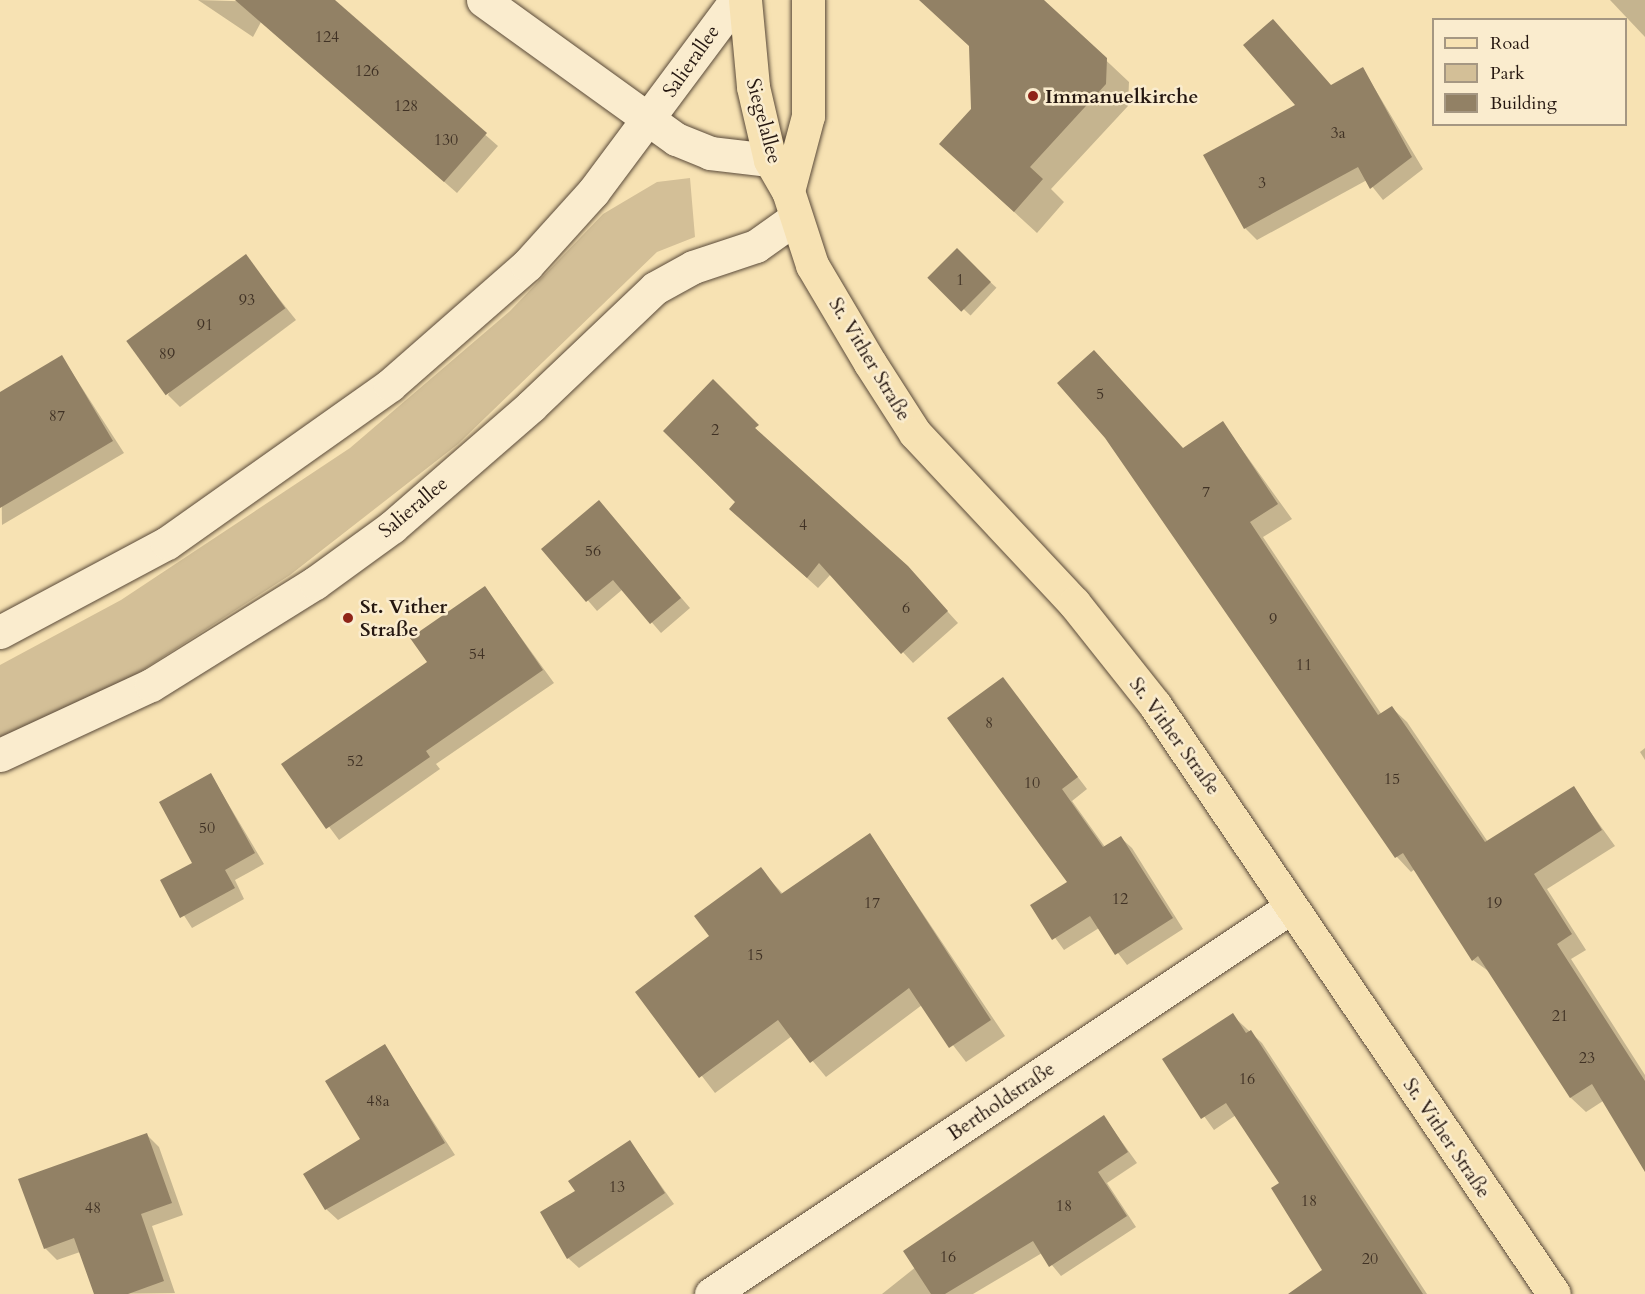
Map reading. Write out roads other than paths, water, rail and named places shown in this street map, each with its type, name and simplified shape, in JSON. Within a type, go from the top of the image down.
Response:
[{"type":"main road","name":"Siegelallee","points":[[745,0],[752,77],[770,160],[791,205]]},
{"type":"main road","name":"Siegelallee","points":[[791,205],[808,116],[808,0]]},
{"type":"main road","name":"St. Vither Straße","points":[[791,205],[812,265],[915,433],[1103,640],[1162,715],[1554,1294]]},
{"type":"street","points":[[483,0],[647,123],[710,153],[770,160]]},
{"type":"street","name":"Salierallee","points":[[0,632],[167,543],[390,385],[527,265],[647,123],[736,0]]},
{"type":"street","name":"Salierallee","points":[[0,755],[151,685],[315,583],[401,519],[655,288],[693,267],[756,246],[791,205]]},
{"type":"street","name":"Bertholdstraße","points":[[711,1294],[1291,907]]},
{"type":"place","name":"Immanuelkirche","points":[[1033,96]]},
{"type":"place","name":"St. Vither Straße","points":[[348,618]]}]
